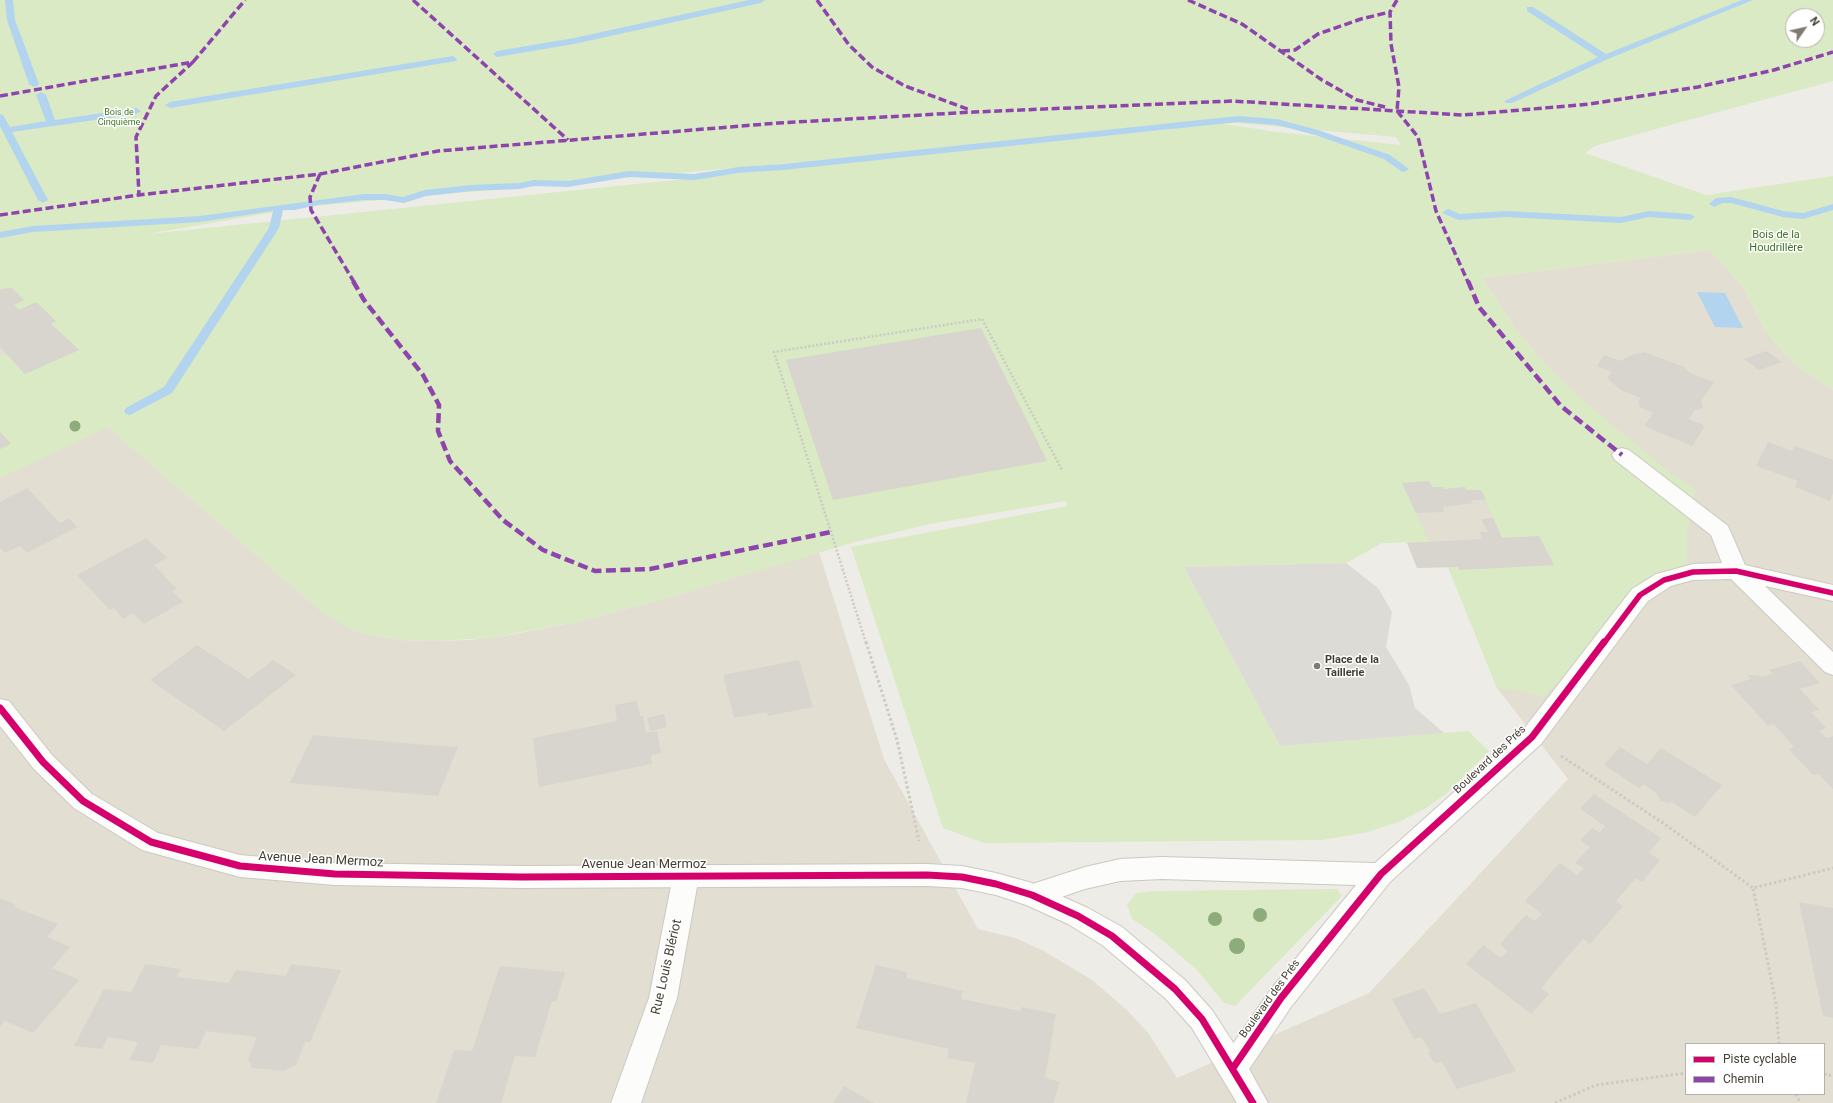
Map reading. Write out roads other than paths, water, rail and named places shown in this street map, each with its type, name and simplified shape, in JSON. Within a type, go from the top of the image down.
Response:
[{"type":"street","points":[[1622,455],[1720,531],[1736,571],[1833,666]]},
{"type":"street","name":"Boulevard des Prés","points":[[1233,1068],[1281,998],[1381,874],[1532,737],[1640,596],[1664,580],[1693,572],[1736,571],[1833,592]]},
{"type":"street","name":"Avenue Jean Mermoz","points":[[1,712],[43,762],[83,801],[151,842],[240,866],[343,874],[521,877],[927,875],[962,877],[996,884],[1032,895],[1078,916],[1112,936],[1147,964],[1175,990],[1202,1019],[1253,1103]]},
{"type":"street","points":[[1032,895],[1085,878],[1120,870],[1162,868],[1381,874]]},
{"type":"street","name":"Rue Louis Blériot","points":[[626,1103],[662,998],[686,876]]},
{"type":"water","points":[[1697,292],[1725,293],[1743,328],[1715,327]]},
{"type":"waterway","points":[[9,0],[11,20],[34,84]]},
{"type":"waterway","points":[[497,54],[574,41],[761,0]]},
{"type":"waterway","points":[[1605,57],[1749,0]]},
{"type":"waterway","points":[[1530,9],[1605,57]]},
{"type":"waterway","points":[[1509,101],[1605,57]]},
{"type":"waterway","points":[[170,105],[453,59]]},
{"type":"waterway","points":[[41,95],[52,123]]},
{"type":"waterway","points":[[52,123],[136,111]]},
{"type":"waterway","points":[[0,117],[7,130]]},
{"type":"waterway","points":[[279,207],[295,207],[317,202],[364,197],[385,197],[404,200],[425,193],[471,188],[519,186],[534,183],[568,184],[629,174],[694,177],[739,170],[783,167],[1238,119],[1277,122],[1318,133],[1387,157],[1404,169]]},
{"type":"waterway","points":[[7,130],[52,123]]},
{"type":"waterway","points":[[7,130],[43,200]]},
{"type":"waterway","points":[[1714,204],[1720,200],[1731,200],[1783,214],[1803,216],[1833,207]]},
{"type":"waterway","points":[[0,235],[33,229],[105,226],[200,219],[279,207]]},
{"type":"waterway","points":[[130,411],[168,390],[274,228],[279,207]]},
{"type":"waterway","points":[[1448,212],[1459,217],[1506,214],[1621,220],[1649,214],[1690,217]]},
{"type":"place","name":"Place de la Taillerie","points":[[1317,666]]},
{"type":"park label","name":"Bois de Cinquième","points":[[119,118]]},
{"type":"park label","name":"Bois de la Houdrillère","points":[[1776,241]]}]
